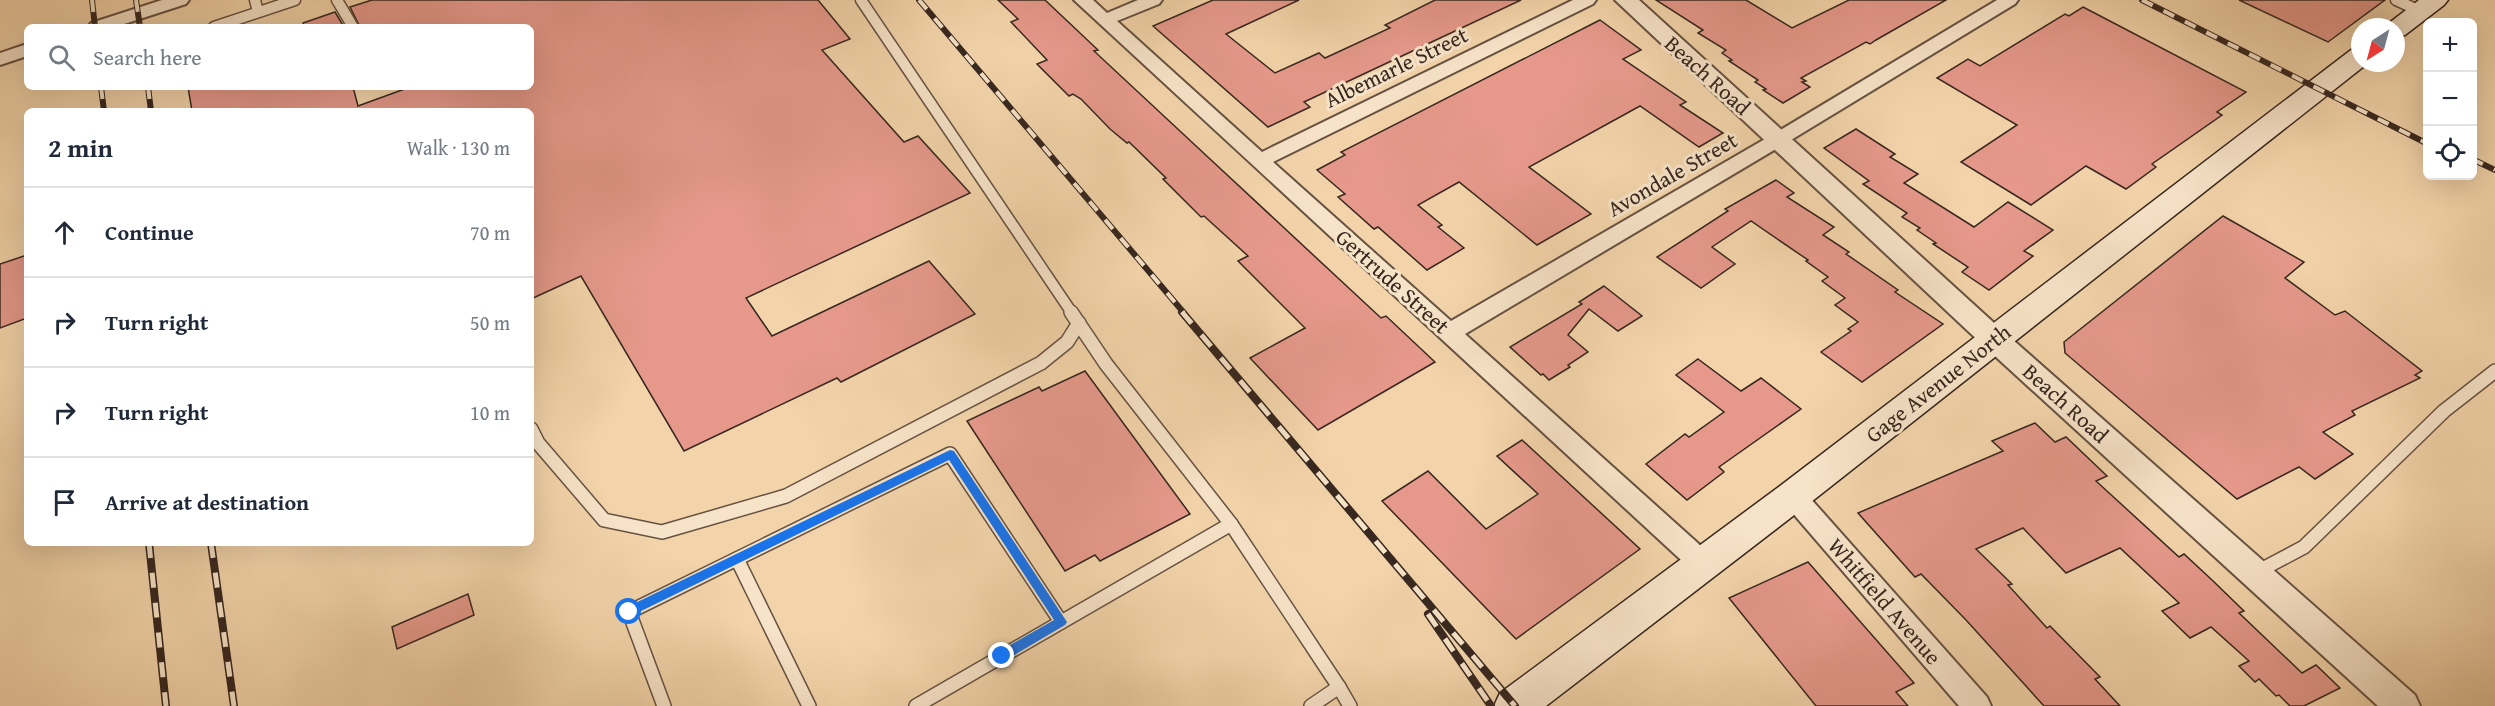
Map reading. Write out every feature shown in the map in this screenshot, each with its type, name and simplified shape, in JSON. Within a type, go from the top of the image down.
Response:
[{"type":"main road","points":[[2405,22],[2429,3]]},
{"type":"main road","name":"Gage Avenue North","points":[[1514,706],[1793,496],[2351,63]]},
{"type":"street","points":[[107,24],[180,0]]},
{"type":"street","name":"Gertrude Street","points":[[1083,0],[1702,563]]},
{"type":"street","points":[[1106,20],[1153,0]]},
{"type":"street","name":"Albemarle Street","points":[[1258,161],[1587,0]]},
{"type":"street","name":"Beach Road","points":[[1626,0],[1994,339],[2403,706]]},
{"type":"street","name":"Avondale Street","points":[[1450,332],[1779,139],[2009,0]]},
{"type":"street","points":[[0,59],[24,51]]},
{"type":"street","name":"Whitfield Avenue","points":[[1793,496],[1977,706]]},
{"type":"lane","points":[[255,0],[258,12]]},
{"type":"lane","points":[[223,24],[294,0]]},
{"type":"lane","points":[[337,0],[351,24]]},
{"type":"lane","points":[[861,0],[1106,364],[1232,524],[1350,706]]},
{"type":"lane","points":[[2396,0],[2429,3]]},
{"type":"lane","points":[[534,435],[538,443],[604,520],[662,532],[786,496],[1041,363],[1067,342],[1079,323]]},
{"type":"lane","points":[[2255,573],[2304,547],[2444,411],[2495,371]]},
{"type":"lane","points":[[664,706],[629,612],[950,454],[1061,622]]},
{"type":"lane","points":[[916,706],[1232,524]]},
{"type":"lane","points":[[737,559],[809,706]]},
{"type":"lane","points":[[1311,706],[1339,687]]},
{"type":"building","points":[[372,0],[818,0],[850,39],[822,50],[904,142],[918,136],[970,193],[746,298],[772,336],[929,261],[975,314],[841,382],[837,378],[684,451],[581,276],[534,298],[534,108],[192,108],[188,90],[354,90],[358,106],[402,90],[534,90],[534,24],[358,24],[350,7]]},
{"type":"building","points":[[998,0],[1045,0],[1098,50],[1094,51],[1381,318],[1386,316],[1435,362],[1318,430],[1250,358],[1305,328],[1238,261],[1248,256],[1204,216],[1201,217],[1129,142],[1127,143],[1110,129],[1081,99],[1073,94],[1069,96],[1037,64],[1047,60],[1011,22],[1018,19]]},
{"type":"building","points":[[1213,0],[1299,0],[1226,34],[1275,73],[1319,53],[1325,58],[1390,28],[1385,25],[1435,0],[1521,0],[1304,102],[1310,107],[1268,127],[1153,26]]},
{"type":"building","points":[[1656,0],[1746,0],[1792,28],[1849,0],[1946,0],[1870,44],[1866,42],[1801,78],[1806,81],[1802,82],[1810,87],[1783,103],[1763,90],[1766,89],[1755,82],[1758,80],[1729,61],[1732,60],[1722,53],[1726,50],[1698,33],[1703,30]]},
{"type":"building","points":[[2239,0],[2385,0],[2361,18],[2351,18],[2351,25],[2328,42]]},
{"type":"building","points":[[2083,7],[2246,92],[2217,112],[2222,115],[2152,164],[2156,167],[2126,189],[2086,166],[2031,205],[1961,162],[2017,125],[1937,78],[1968,59],[1980,66],[2065,14],[2069,16]]},
{"type":"building","points":[[335,12],[342,24],[303,24]]},
{"type":"building","points":[[1600,20],[1641,50],[1623,59],[1686,102],[1680,105],[1723,133],[1699,147],[1640,106],[1529,167],[1591,214],[1537,245],[1459,182],[1418,205],[1442,225],[1438,227],[1464,248],[1427,270],[1378,227],[1374,229],[1338,197],[1345,194],[1317,170],[1345,155],[1341,152]]},
{"type":"building","points":[[1856,129],[1895,154],[1890,157],[1918,174],[1904,183],[1974,227],[2008,202],[2053,230],[2024,251],[2033,256],[1989,290],[1962,272],[1968,267],[1933,244],[1936,243],[1917,230],[1920,228],[1902,217],[1907,213],[1863,184],[1869,181],[1824,148]]},
{"type":"building","points":[[1776,180],[1794,193],[1787,197],[1834,227],[1823,235],[1898,290],[1895,292],[1943,324],[1862,382],[1821,352],[1851,331],[1848,329],[1858,322],[1835,305],[1845,298],[1822,281],[1828,277],[1806,261],[1808,260],[1751,221],[1712,247],[1735,264],[1701,288],[1657,257],[1728,211],[1725,209]]},
{"type":"building","points":[[2223,216],[2304,262],[2285,278],[2335,315],[2345,311],[2422,371],[2415,375],[2420,378],[2352,411],[2355,415],[2323,432],[2353,454],[2315,479],[2299,467],[2237,499],[2065,353],[2064,342]]},
{"type":"building","points":[[24,256],[24,319],[0,328],[0,264]]},
{"type":"building","points":[[1604,286],[1642,316],[1618,331],[1589,309],[1568,335],[1588,352],[1568,365],[1570,367],[1549,380],[1510,347],[1582,304],[1579,302]]},
{"type":"building","points":[[1698,359],[1741,391],[1761,378],[1801,409],[1719,467],[1724,472],[1687,500],[1646,464],[1685,434],[1689,437],[1724,412],[1676,375]]},
{"type":"building","points":[[1085,371],[1190,514],[1100,561],[1095,555],[1065,571],[967,421],[1039,387],[1042,391]]},
{"type":"building","points":[[2035,423],[2055,442],[2066,437],[2107,476],[2096,481],[2179,557],[2184,554],[2212,580],[2244,611],[2239,613],[2302,673],[2316,665],[2340,688],[2304,706],[2290,706],[2259,679],[2255,682],[2239,666],[2249,661],[2211,627],[2190,638],[2162,611],[2179,603],[2120,548],[2066,573],[2023,528],[1976,549],[2012,584],[2008,585],[2047,628],[2050,626],[2100,677],[2095,679],[2120,706],[2044,706],[1966,620],[1921,574],[1915,577],[1858,513],[2003,451],[1992,441]]},
{"type":"building","points":[[1522,440],[1640,549],[1516,639],[1382,501],[1428,471],[1486,529],[1538,494],[1497,456]]},
{"type":"building","points":[[1808,562],[1914,683],[1896,692],[1908,706],[1816,706],[1729,598]]},
{"type":"building","points":[[468,594],[474,615],[397,649],[392,627]]},
{"type":"railway","points":[[92,0],[95,24]]},
{"type":"railway","points":[[136,0],[140,24]]},
{"type":"railway","points":[[919,0],[1184,313]]},
{"type":"railway","points":[[2142,0],[2423,141]]},
{"type":"railway","points":[[101,90],[104,108]]},
{"type":"railway","points":[[148,90],[151,108]]},
{"type":"railway","points":[[2477,161],[2495,170]]},
{"type":"railway","points":[[1182,312],[1515,706]]},
{"type":"railway","points":[[149,546],[166,706]]},
{"type":"railway","points":[[211,546],[234,706]]},
{"type":"railway","points":[[1428,614],[1491,706]]},
{"type":"route","points":[[629,612],[950,454],[1061,622],[1002,656]]}]
